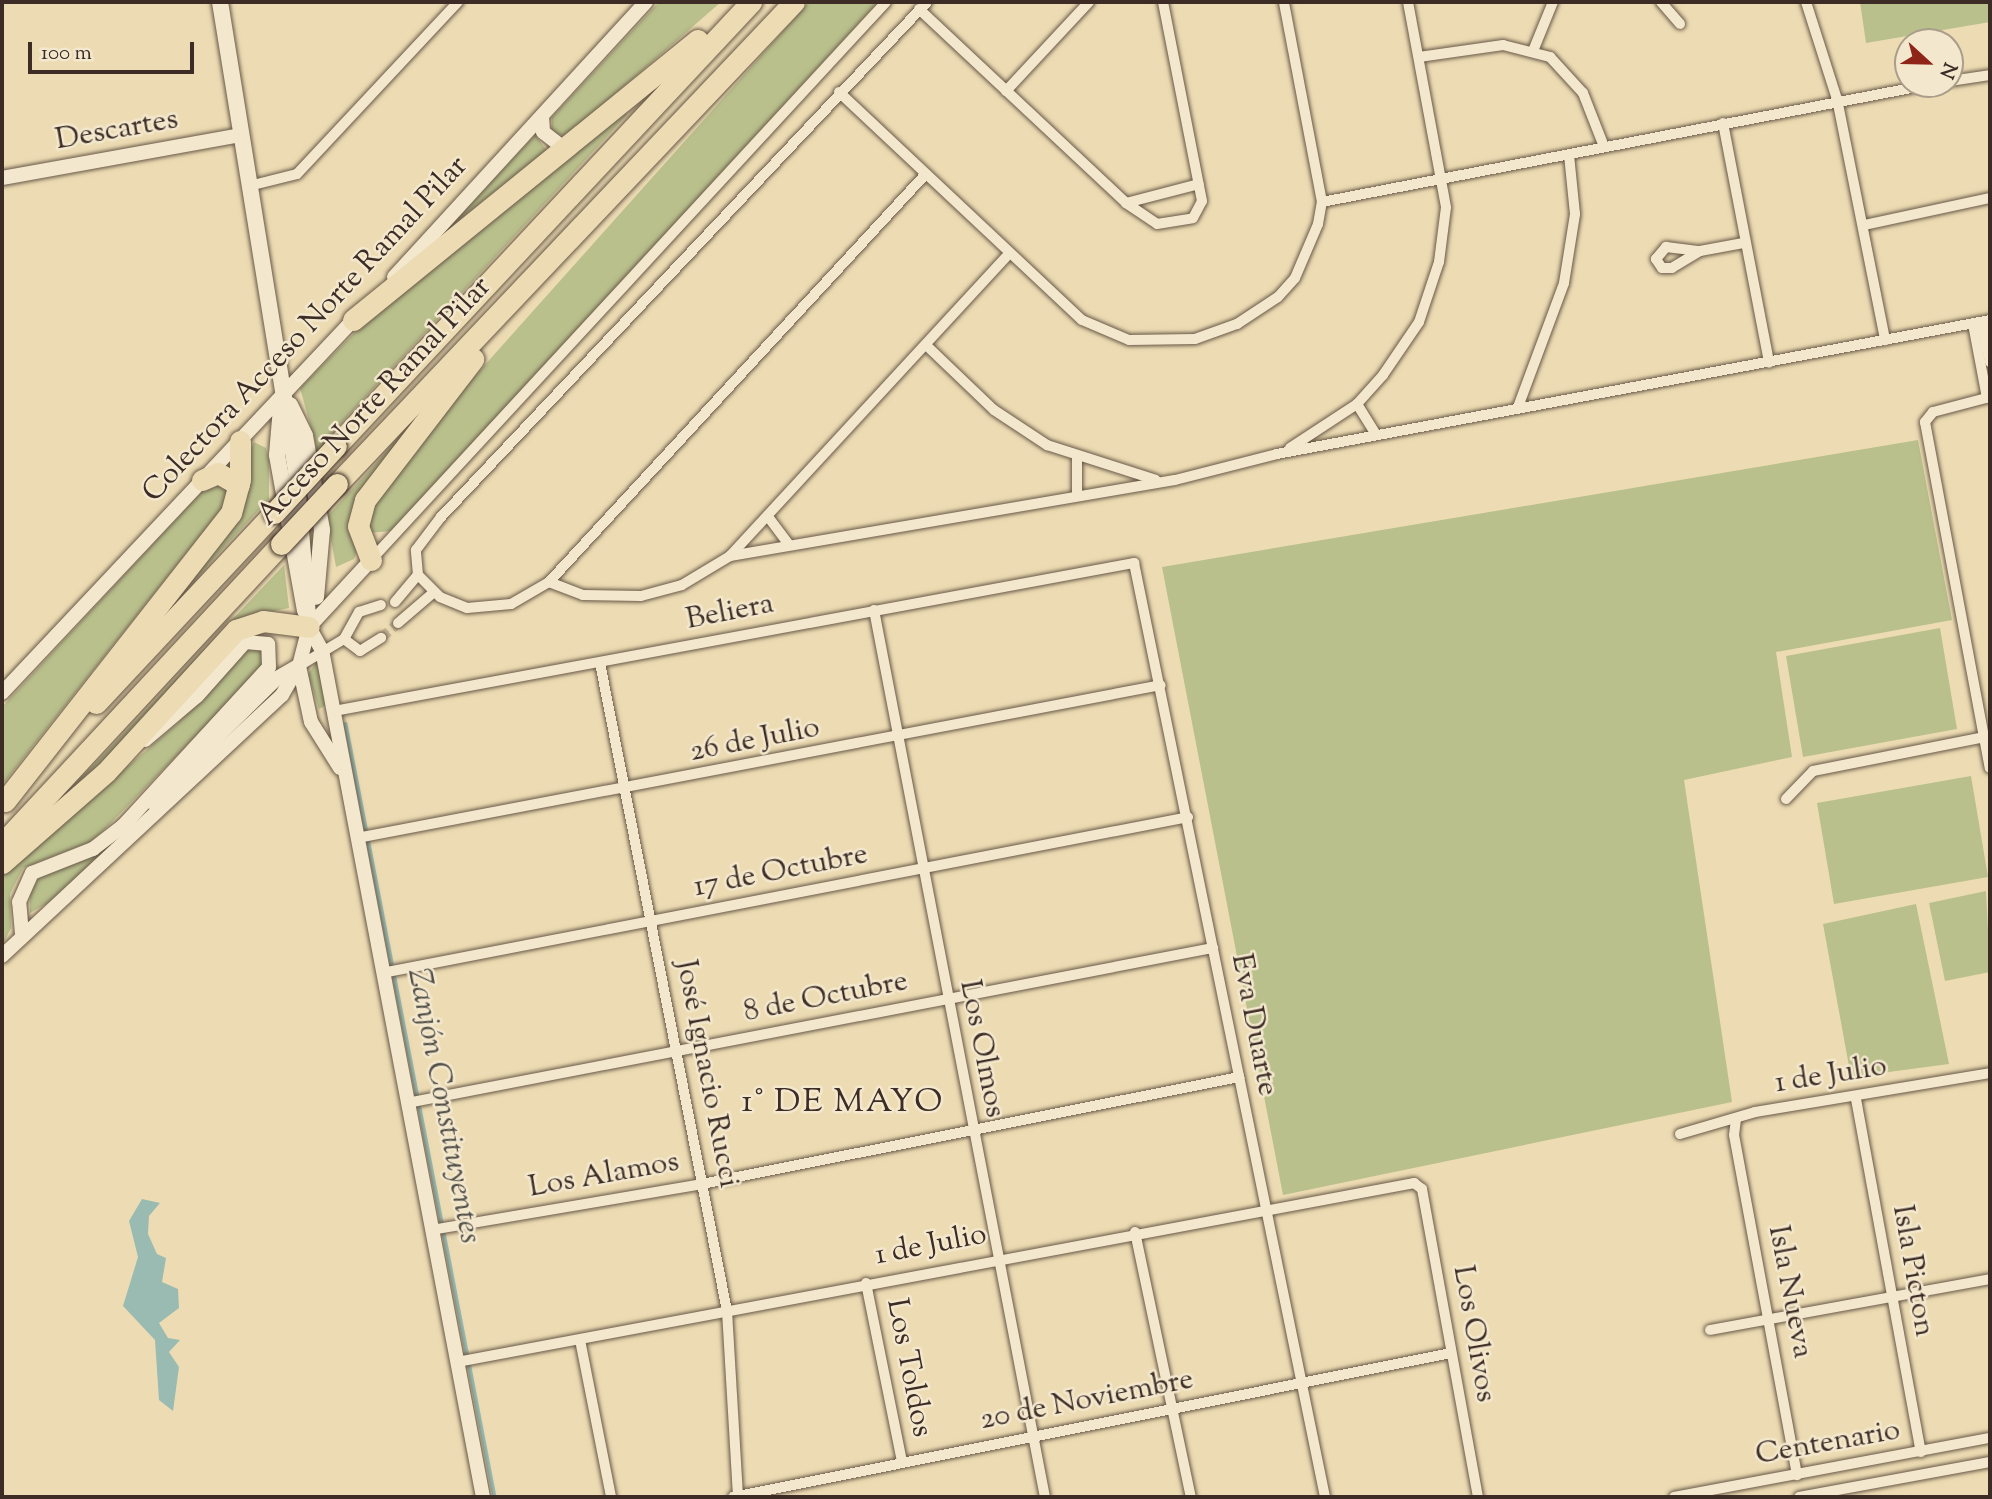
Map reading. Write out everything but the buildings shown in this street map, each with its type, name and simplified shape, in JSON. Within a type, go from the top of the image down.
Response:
[{"type":"highway","points":[[354,320],[664,72],[737,2]]},
{"type":"highway","name":"Acceso Norte Ramal Pilar","points":[[3,802],[751,2]]},
{"type":"highway","name":"Acceso Norte Ramal Pilar","points":[[2,844],[337,484],[794,2]]},
{"type":"highway","points":[[370,560],[359,516],[375,483],[562,248]]},
{"type":"highway","points":[[3,802],[231,513],[239,485],[240,441]]},
{"type":"highway","points":[[202,480],[218,473],[239,485]]},
{"type":"highway","points":[[2,863],[106,772],[236,630],[263,621],[309,626]]},
{"type":"main road","points":[[220,2],[284,395],[310,586],[309,626]]},
{"type":"street","points":[[249,186],[298,174],[458,2]]},
{"type":"street","name":"Colectora Acceso Norte Ramal Pilar","points":[[2,693],[354,320],[646,2]]},
{"type":"street","points":[[2,956],[22,934],[282,695],[299,666],[309,626],[886,2]]},
{"type":"street","points":[[1006,91],[1089,2]]},
{"type":"street","points":[[923,177],[549,582],[511,604],[483,609],[455,605],[434,592],[418,575],[416,550],[441,517],[923,6],[1006,91],[1149,222],[1186,220],[1201,209],[1199,184],[1163,2]]},
{"type":"street","points":[[839,92],[923,177],[1094,328],[1129,340],[1175,343],[1237,324],[1278,297],[1310,250],[1322,202],[1284,2]]},
{"type":"street","points":[[1277,454],[1357,404],[1407,344],[1429,299],[1445,232],[1441,178],[1408,2]]},
{"type":"street","points":[[1533,51],[1553,2]]},
{"type":"street","points":[[1661,2],[1680,24]]},
{"type":"street","points":[[1806,2],[1837,99],[1885,340]]},
{"type":"street","points":[[1419,57],[1483,46],[1533,51],[1573,79],[1603,144]]},
{"type":"street","points":[[1964,79],[1990,75]]},
{"type":"street","points":[[1322,202],[1569,155],[1603,144],[1894,90]]},
{"type":"street","points":[[542,116],[543,132],[566,150]]},
{"type":"street","points":[[1723,123],[1769,363]]},
{"type":"street","name":"Descartes","points":[[2,178],[240,135]]},
{"type":"street","points":[[1518,407],[1564,283],[1575,214],[1569,155]]},
{"type":"street","points":[[1126,203],[1199,184]]},
{"type":"street","points":[[1864,225],[1990,198]]},
{"type":"street","points":[[1700,251],[1744,243]]},
{"type":"street","points":[[549,582],[583,595],[641,596],[682,585],[730,556],[769,518],[1009,254]]},
{"type":"street","points":[[730,556],[1077,492],[1163,481],[1277,454],[1518,407],[1982,322]]},
{"type":"street","points":[[1982,322],[1990,362]]},
{"type":"street","points":[[1982,322],[1989,398],[1933,412],[1925,422],[1990,768]]},
{"type":"street","points":[[927,346],[1014,425],[1077,457],[1163,481]]},
{"type":"street","points":[[1357,404],[1376,435]]},
{"type":"street","points":[[1077,457],[1077,492]]},
{"type":"street","points":[[769,518],[789,545]]},
{"type":"street","name":"Beliera","points":[[334,711],[1134,563]]},
{"type":"street","name":"Eva Duarte","points":[[1134,563],[1325,1497]]},
{"type":"street","points":[[395,602],[418,575]]},
{"type":"street","points":[[398,623],[434,592]]},
{"type":"street","points":[[22,934],[19,902],[32,873],[86,852],[122,827],[276,678],[344,639],[359,612],[381,605]]},
{"type":"street","name":"Los Olmos","points":[[874,610],[946,1000],[1045,1497]]},
{"type":"street","points":[[309,626],[322,650],[344,774],[364,838],[384,973],[410,1103],[440,1228],[483,1497]]},
{"type":"street","points":[[344,639],[360,651],[381,638]]},
{"type":"street","points":[[106,772],[179,713],[245,642],[268,644],[269,667],[122,827]]},
{"type":"street","name":"José Ignacio Rucci","points":[[600,663],[727,1311],[736,1497]]},
{"type":"street","points":[[299,666],[304,703],[344,774]]},
{"type":"street","name":"26 de Julio","points":[[364,838],[898,738],[1161,685]]},
{"type":"street","points":[[304,703],[321,715],[334,711]]},
{"type":"street","points":[[1786,799],[1813,771],[1984,737]]},
{"type":"street","name":"17 de Octubre","points":[[384,973],[1188,817]]},
{"type":"street","name":"8 de Octubre","points":[[410,1103],[1213,948]]},
{"type":"street","name":"1 de Julio","points":[[1680,1134],[1736,1118],[1856,1099],[1990,1073]]},
{"type":"street","name":"Los Alamos","points":[[440,1228],[702,1184],[1239,1077]]},
{"type":"street","name":"Isla Picton","points":[[1856,1099],[1921,1451]]},
{"type":"street","name":"Isla Nueva","points":[[1736,1118],[1797,1475]]},
{"type":"street","name":"1 de Julio","points":[[460,1361],[1135,1232],[1415,1182]]},
{"type":"street","name":"Los Olivos","points":[[1415,1182],[1422,1189],[1478,1497]]},
{"type":"street","points":[[1135,1232],[1191,1497]]},
{"type":"street","points":[[1710,1330],[1892,1299],[1990,1279]]},
{"type":"street","name":"Los Toldos","points":[[866,1283],[902,1462]]},
{"type":"street","points":[[580,1340],[611,1497]]},
{"type":"street","name":"20 de Noviembre","points":[[736,1497],[1451,1353]]},
{"type":"street","name":"Centenario","points":[[1674,1497],[1722,1493],[1732,1486],[1990,1438]]},
{"type":"street","points":[[1799,1497],[1990,1462]]},
{"type":"street","points":[[1732,1486],[1741,1497]]},
{"type":"green space","points":[[659,2],[721,2],[567,136],[552,133],[552,117]]},
{"type":"green space","points":[[809,2],[878,2],[392,531],[367,533],[372,497],[400,460]]},
{"type":"green space","points":[[1860,2],[1990,2],[1990,22],[1955,28],[1894,28],[1894,38],[1866,43]]},
{"type":"green space","points":[[628,110],[626,116],[317,449],[300,388],[383,304]]},
{"type":"green space","points":[[535,135],[547,151],[445,231]]},
{"type":"green space","points":[[455,376],[394,451],[354,559],[336,567],[327,517]]},
{"type":"green space","points":[[1918,440],[1952,620],[1776,652],[1792,757],[1684,780],[1732,1102],[1283,1195],[1162,567]]},
{"type":"green space","points":[[254,442],[266,448],[269,460],[269,499],[142,636],[207,554]]},
{"type":"green space","points":[[227,483],[230,498],[2,785],[2,707],[203,490]]},
{"type":"green space","points":[[284,565],[289,608],[245,617],[124,747],[62,798]]},
{"type":"green space","points":[[1940,628],[1957,729],[1803,757],[1786,656]]},
{"type":"green space","points":[[251,646],[262,647],[263,667],[105,829],[90,842],[23,868],[10,894],[11,928],[2,946],[2,875],[180,721]]},
{"type":"green space","points":[[318,660],[326,705],[319,709],[308,674]]},
{"type":"green space","points":[[1971,776],[1988,877],[1834,904],[1817,803]]},
{"type":"green space","points":[[111,845],[51,901],[30,913],[30,891],[41,876]]},
{"type":"green space","points":[[1986,891],[1990,972],[1945,981],[1929,903]]},
{"type":"green space","points":[[1916,904],[1949,1064],[1851,1077],[1823,924]]},
{"type":"water","points":[[142,1199],[160,1203],[149,1216],[148,1234],[157,1254],[166,1258],[162,1282],[178,1289],[179,1308],[159,1323],[168,1338],[180,1340],[169,1352],[179,1367],[173,1411],[159,1400],[155,1340],[123,1306],[138,1257],[129,1221]]},
{"type":"waterway","name":"Zanjón Constituyentes","points":[[346,724],[495,1497]]},
{"type":"tunnel","points":[[381,638],[398,623]]},
{"type":"district","name":"1° DE MAYO","points":[[843,1104]]}]
